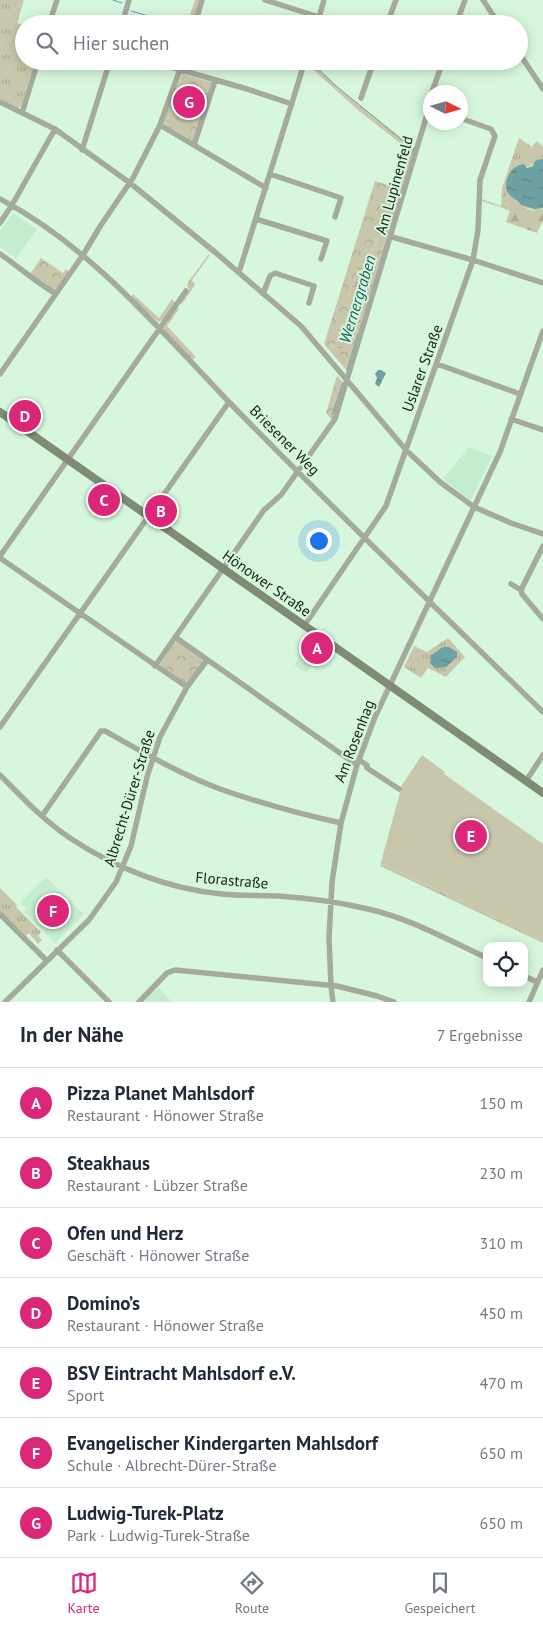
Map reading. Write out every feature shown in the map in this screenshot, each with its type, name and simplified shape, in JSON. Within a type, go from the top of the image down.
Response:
[{"type":"main road","name":"Hönower Straße","points":[[0,412],[543,793]]},
{"type":"street","points":[[53,15],[57,0]]},
{"type":"street","points":[[125,15],[129,0]]},
{"type":"street","points":[[198,15],[202,0]]},
{"type":"street","points":[[265,0],[313,15]]},
{"type":"street","points":[[320,15],[324,0]]},
{"type":"street","points":[[391,15],[396,0]]},
{"type":"street","points":[[459,15],[465,0]]},
{"type":"street","points":[[484,0],[493,15]]},
{"type":"street","points":[[528,65],[542,84]]},
{"type":"street","points":[[22,113],[35,70]]},
{"type":"street","points":[[82,150],[107,70]]},
{"type":"street","points":[[177,70],[248,89],[292,104]]},
{"type":"street","points":[[238,272],[302,70]]},
{"type":"street","points":[[361,98],[371,70]]},
{"type":"street","name":"Am Lupinenfeld","points":[[434,85],[440,70]]},
{"type":"street","points":[[0,374],[83,255],[101,224],[130,183],[160,125],[180,71]]},
{"type":"street","points":[[194,145],[216,81]]},
{"type":"street","points":[[0,102],[55,129],[130,183],[188,229],[301,326],[406,450],[440,482],[474,507],[543,534]]},
{"type":"street","name":"Uslarer Straße","points":[[304,626],[386,506],[473,260],[478,230],[480,180],[495,136],[491,129],[468,121]]},
{"type":"street","points":[[160,125],[266,188]]},
{"type":"street","points":[[0,223],[55,129]]},
{"type":"street","name":"Am Lupinenfeld","points":[[155,666],[264,510],[281,495],[336,419],[424,130]]},
{"type":"street","points":[[270,174],[341,198],[335,216]]},
{"type":"street","name":"Briesener Weg","points":[[0,199],[12,205],[83,255],[159,328],[229,402],[365,539],[543,712]]},
{"type":"street","points":[[256,219],[327,242],[321,260]]},
{"type":"street","points":[[392,237],[473,260],[543,283]]},
{"type":"street","points":[[0,254],[56,294]]},
{"type":"street","points":[[263,294],[270,276],[275,273],[314,286],[308,303]]},
{"type":"street","points":[[186,291],[0,557],[187,687]]},
{"type":"street","name":"Am Rosenhag","points":[[333,1002],[331,986],[330,901],[341,823],[357,763],[374,717],[500,452],[543,331]]},
{"type":"street","points":[[437,364],[520,394]]},
{"type":"street","points":[[0,727],[229,402]]},
{"type":"street","points":[[511,419],[543,430]]},
{"type":"street","points":[[521,590],[543,546]]},
{"type":"street","points":[[511,584],[521,590],[522,594],[543,618]]},
{"type":"street","points":[[175,637],[357,763],[367,765],[368,768],[399,789]]},
{"type":"street","name":"Albrecht-Dürer-Straße","points":[[6,1002],[46,960],[89,920],[108,895],[123,867],[137,825],[152,757],[164,727],[187,687],[207,660]]},
{"type":"street","points":[[42,816],[102,731],[225,791],[293,812],[341,823]]},
{"type":"street","points":[[526,781],[543,755]]},
{"type":"street","name":"Florastraße","points":[[0,775],[42,816],[70,838],[123,867],[156,880],[207,892],[330,901],[370,909],[397,918],[483,956]]},
{"type":"street","points":[[0,914],[46,960]]},
{"type":"street","points":[[57,950],[109,1002]]},
{"type":"street","points":[[139,1002],[167,973],[175,970],[331,986],[361,991],[394,1002]]},
{"type":"street","points":[[529,1002],[543,970]]},
{"type":"street","points":[[528,978],[537,982]]},
{"type":"shaded area","points":[[13,213],[37,230],[16,258],[0,247],[0,231]]},
{"type":"shaded area","points":[[469,447],[492,456],[471,500],[443,479]]},
{"type":"shaded area","points":[[312,640],[324,648],[306,673],[294,665]]},
{"type":"shaded area","points":[[46,877],[84,914],[55,943],[24,912],[27,909],[20,903]]},
{"type":"shaded area","points":[[159,988],[172,1002],[142,1002],[150,994]]},
{"type":"green space","points":[[0,0],[24,0],[19,15],[15,15],[15,70],[32,70],[21,106],[18,108],[0,99]]},
{"type":"green space","points":[[195,0],[200,0],[196,15],[190,15]]},
{"type":"green space","points":[[314,70],[319,70],[342,91],[410,145],[405,147],[359,111]]},
{"type":"green space","points":[[182,74],[214,83],[194,142],[165,125],[164,121]]},
{"type":"green space","points":[[519,138],[532,147],[537,141],[543,147],[543,159],[529,166],[516,166],[512,196],[535,209],[543,208],[538,211],[520,206],[515,201],[510,201],[503,208],[482,201],[482,199],[501,206],[502,188]]},
{"type":"green space","points":[[413,147],[416,148],[348,372],[324,344],[375,181],[397,188],[409,153]],"holes":[[[375,238],[378,239],[359,282],[354,299],[352,319],[340,356],[331,348],[340,338],[347,319],[350,290],[356,277],[357,268],[374,244]]]},
{"type":"green space","points":[[510,201],[515,201],[524,208],[532,210],[543,209],[543,220],[537,233],[506,222],[510,211],[503,208]]},
{"type":"green space","points":[[371,228],[378,238],[354,299],[352,319],[340,357],[331,348],[340,338],[347,319],[350,290],[356,277],[357,267],[374,244],[375,238]]},
{"type":"green space","points":[[209,254],[192,280],[195,285],[182,304],[180,302],[189,289],[187,286],[189,281]]},
{"type":"green space","points":[[41,258],[63,273],[55,285],[33,270]]},
{"type":"green space","points":[[66,269],[69,272],[55,292],[30,273],[33,270],[55,284]]},
{"type":"green space","points":[[133,294],[159,318],[172,299],[176,304],[162,321],[158,322],[131,298]]},
{"type":"green space","points":[[177,308],[179,309],[167,326],[196,357],[192,360],[163,329]]},
{"type":"green space","points":[[337,376],[345,384],[332,420],[326,413]]},
{"type":"green space","points":[[448,638],[465,657],[446,677],[428,668],[421,678],[404,667],[414,646],[427,652]]},
{"type":"green space","points":[[176,642],[179,642],[202,659],[202,663],[187,683],[184,683],[161,667],[160,664]]},
{"type":"green space","points":[[422,755],[445,772],[444,774],[543,844],[543,940],[383,864],[380,866],[402,785]]},
{"type":"green space","points":[[383,864],[543,940],[543,943],[380,866]]},
{"type":"green space","points":[[0,888],[41,932],[38,936],[42,940],[38,944],[29,933],[26,936],[0,911]]},
{"type":"water","points":[[543,159],[543,208],[535,209],[521,205],[510,195],[507,191],[506,182],[509,173],[516,167],[524,164],[527,168],[533,166],[535,161]]},
{"type":"water","points":[[378,370],[386,373],[379,387],[375,384],[377,378],[375,374]]},
{"type":"water","points":[[444,647],[449,647],[457,652],[457,657],[446,667],[435,668],[430,663],[431,655]]},
{"type":"waterway","name":"Wernergraben","points":[[113,0],[122,3]]},
{"type":"waterway","name":"Wernergraben","points":[[131,11],[145,15]]},
{"type":"waterway","name":"Wernergraben","points":[[319,70],[408,145]]},
{"type":"waterway","name":"Wernergraben","points":[[412,155],[414,148]]},
{"type":"waterway","name":"Wernergraben","points":[[347,370],[358,334]]},
{"type":"waterway","name":"Wernergraben","points":[[332,415],[343,383]]},
{"type":"place","name":"Ludwig-Turek-Platz","points":[[189,102]]},
{"type":"place","name":"Domino’s","points":[[25,416]]},
{"type":"place","name":"Ofen und Herz","points":[[104,500]]},
{"type":"place","name":"Steakhaus","points":[[161,511]]},
{"type":"place","name":"Pizza Planet Mahlsdorf","points":[[317,648]]},
{"type":"place","name":"BSV Eintracht Mahlsdorf e.V.","points":[[471,836]]},
{"type":"place","name":"Evangelischer Kindergarten Mahlsdorf","points":[[53,911]]}]
